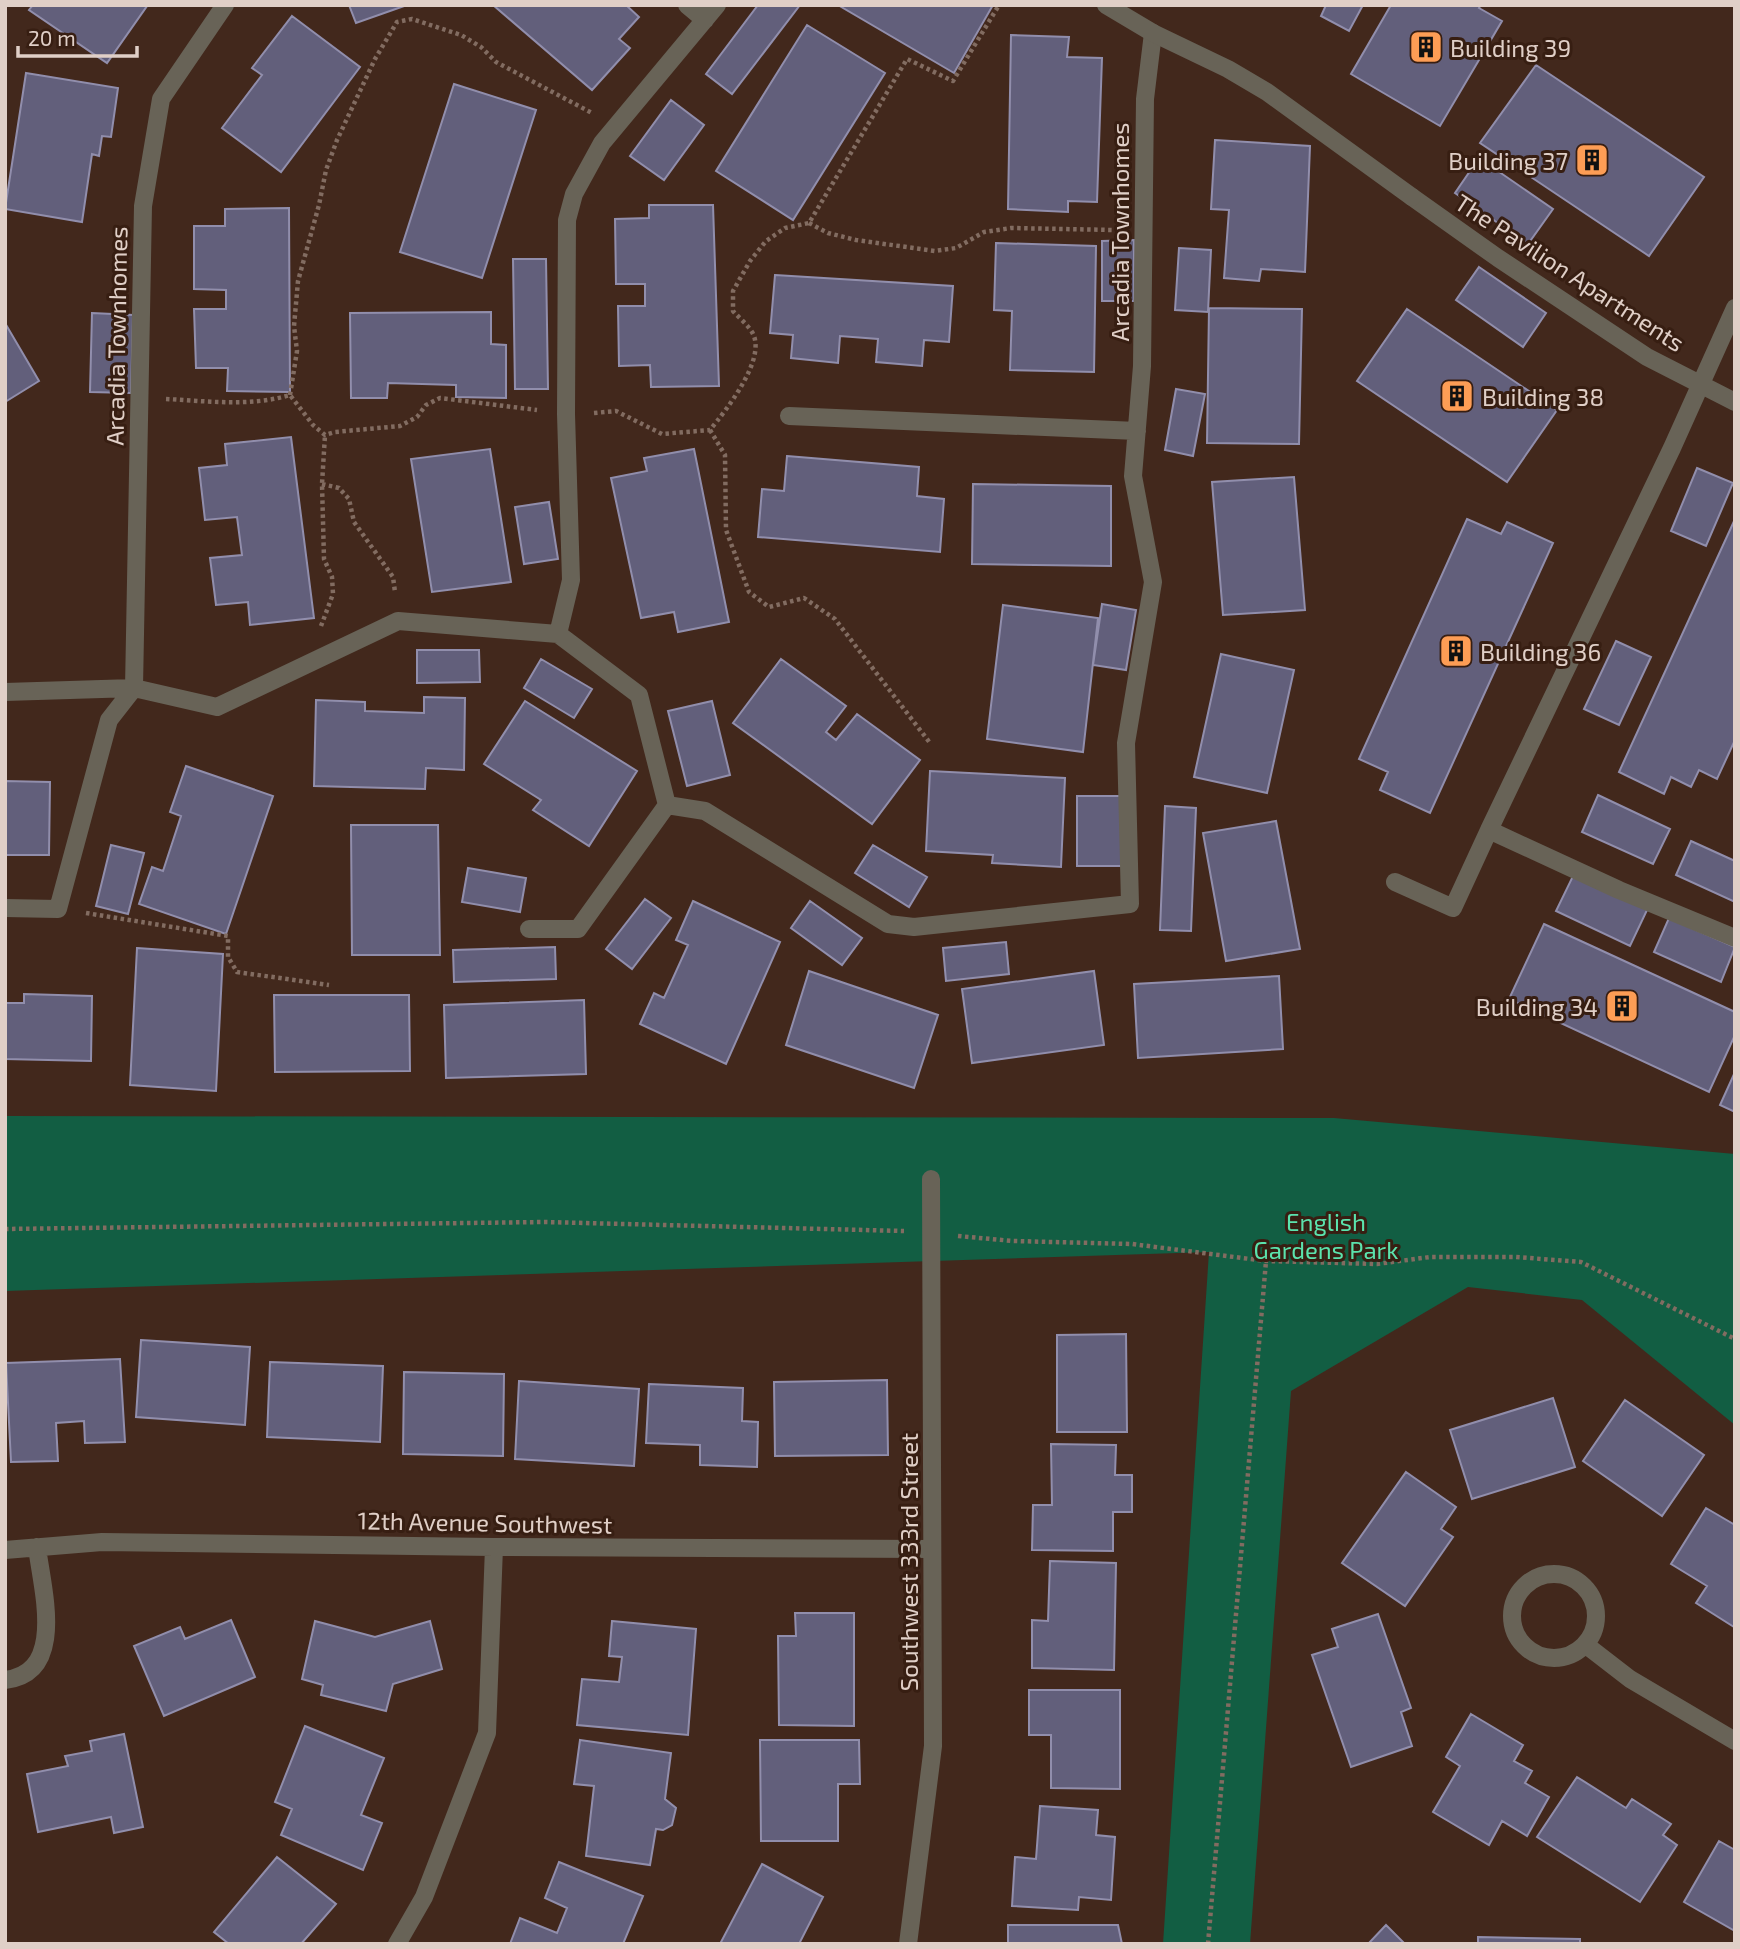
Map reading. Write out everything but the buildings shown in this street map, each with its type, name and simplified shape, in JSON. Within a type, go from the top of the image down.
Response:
[{"type":"street","name":"Arcadia Townhomes","points":[[134,688],[143,206],[161,99],[225,5]]},
{"type":"street","points":[[687,5],[705,20]]},
{"type":"street","points":[[558,634],[571,580],[566,414],[567,220],[584,172],[616,126],[717,5]]},
{"type":"street","name":"The Pavilion Apartments","points":[[1106,5],[1153,33],[1228,69],[1267,92],[1498,258],[1647,357],[1735,402]]},
{"type":"street","name":"Arcadia Townhomes","points":[[667,805],[705,811],[888,924],[914,927],[1130,904],[1126,743],[1153,582],[1133,476],[1142,366],[1145,99],[1153,33]]},
{"type":"street","name":"The Pavilion Apartments","points":[[1395,882],[1453,908],[1703,384],[1735,308]]},
{"type":"street","points":[[789,415],[1137,431]]},
{"type":"street","points":[[5,692],[134,688],[217,707],[398,621],[558,634],[639,695],[667,805],[578,929],[529,929]]},
{"type":"street","points":[[5,908],[58,909],[109,720],[134,688]]},
{"type":"street","points":[[1489,830],[1619,890],[1735,938]]},
{"type":"street","name":"Southwest 333rd Street","points":[[908,1944],[933,1746],[931,1179]]},
{"type":"street","name":"12th Avenue Southwest","points":[[5,1550],[102,1542],[931,1549]]},
{"type":"street","points":[[5,1681],[29,1672],[40,1660],[46,1645],[47,1628],[37,1547]]},
{"type":"street","points":[[397,1944],[424,1897],[487,1733],[494,1547]]},
{"type":"street","points":[[1548,1574],[1563,1574],[1577,1580],[1588,1590],[1595,1602],[1597,1617],[1594,1632],[1586,1644],[1567,1656],[1545,1658],[1521,1643],[1514,1629],[1512,1615],[1514,1600],[1522,1587],[1534,1578],[1548,1574]]},
{"type":"street","points":[[1586,1644],[1630,1679],[1735,1741]]},
{"type":"path","points":[[809,223],[907,59],[953,81],[999,5]]},
{"type":"path","points":[[326,435],[313,425],[290,395],[296,351],[294,326],[298,281],[316,219],[326,170],[337,140],[375,58],[397,22],[412,19],[461,35],[481,47],[496,62],[616,126]]},
{"type":"path","points":[[326,435],[400,426],[418,417],[426,405],[440,398],[566,414],[615,411],[662,434],[710,429],[728,408],[749,372],[757,349],[753,333],[733,311],[733,291],[750,261],[766,241],[785,228],[809,223],[828,233],[856,240],[935,251],[956,248],[984,232],[1012,228],[1143,231]]},
{"type":"path","points":[[139,397],[250,402],[290,395]]},
{"type":"path","points":[[710,429],[725,454],[726,530],[749,593],[769,607],[804,598],[835,618],[930,744]]},
{"type":"path","points":[[307,663],[333,594],[332,577],[324,559],[321,484],[326,435]]},
{"type":"path","points":[[321,484],[339,488],[349,499],[354,522],[393,577],[398,621]]},
{"type":"path","points":[[58,909],[228,936],[228,957],[237,972],[330,985]]},
{"type":"path","points":[[5,1229],[544,1222],[908,1231],[1013,1241],[1132,1244],[1266,1261],[1377,1264],[1430,1257],[1516,1256],[1581,1262],[1735,1339]]},
{"type":"path","points":[[1208,1944],[1266,1261]]},
{"type":"green space","name":"English Gardens Park","points":[[5,1116],[1334,1118],[1735,1154],[1735,1425],[1582,1300],[1468,1287],[1291,1391],[1250,1944],[1163,1944],[1209,1252],[5,1291]]},
{"type":"place","name":"Building 39","points":[[1426,47]]},
{"type":"place","name":"Building 37","points":[[1592,160]]},
{"type":"place","name":"Building 38","points":[[1457,396]]},
{"type":"place","name":"Building 36","points":[[1456,651]]},
{"type":"place","name":"Building 34","points":[[1622,1006]]}]
